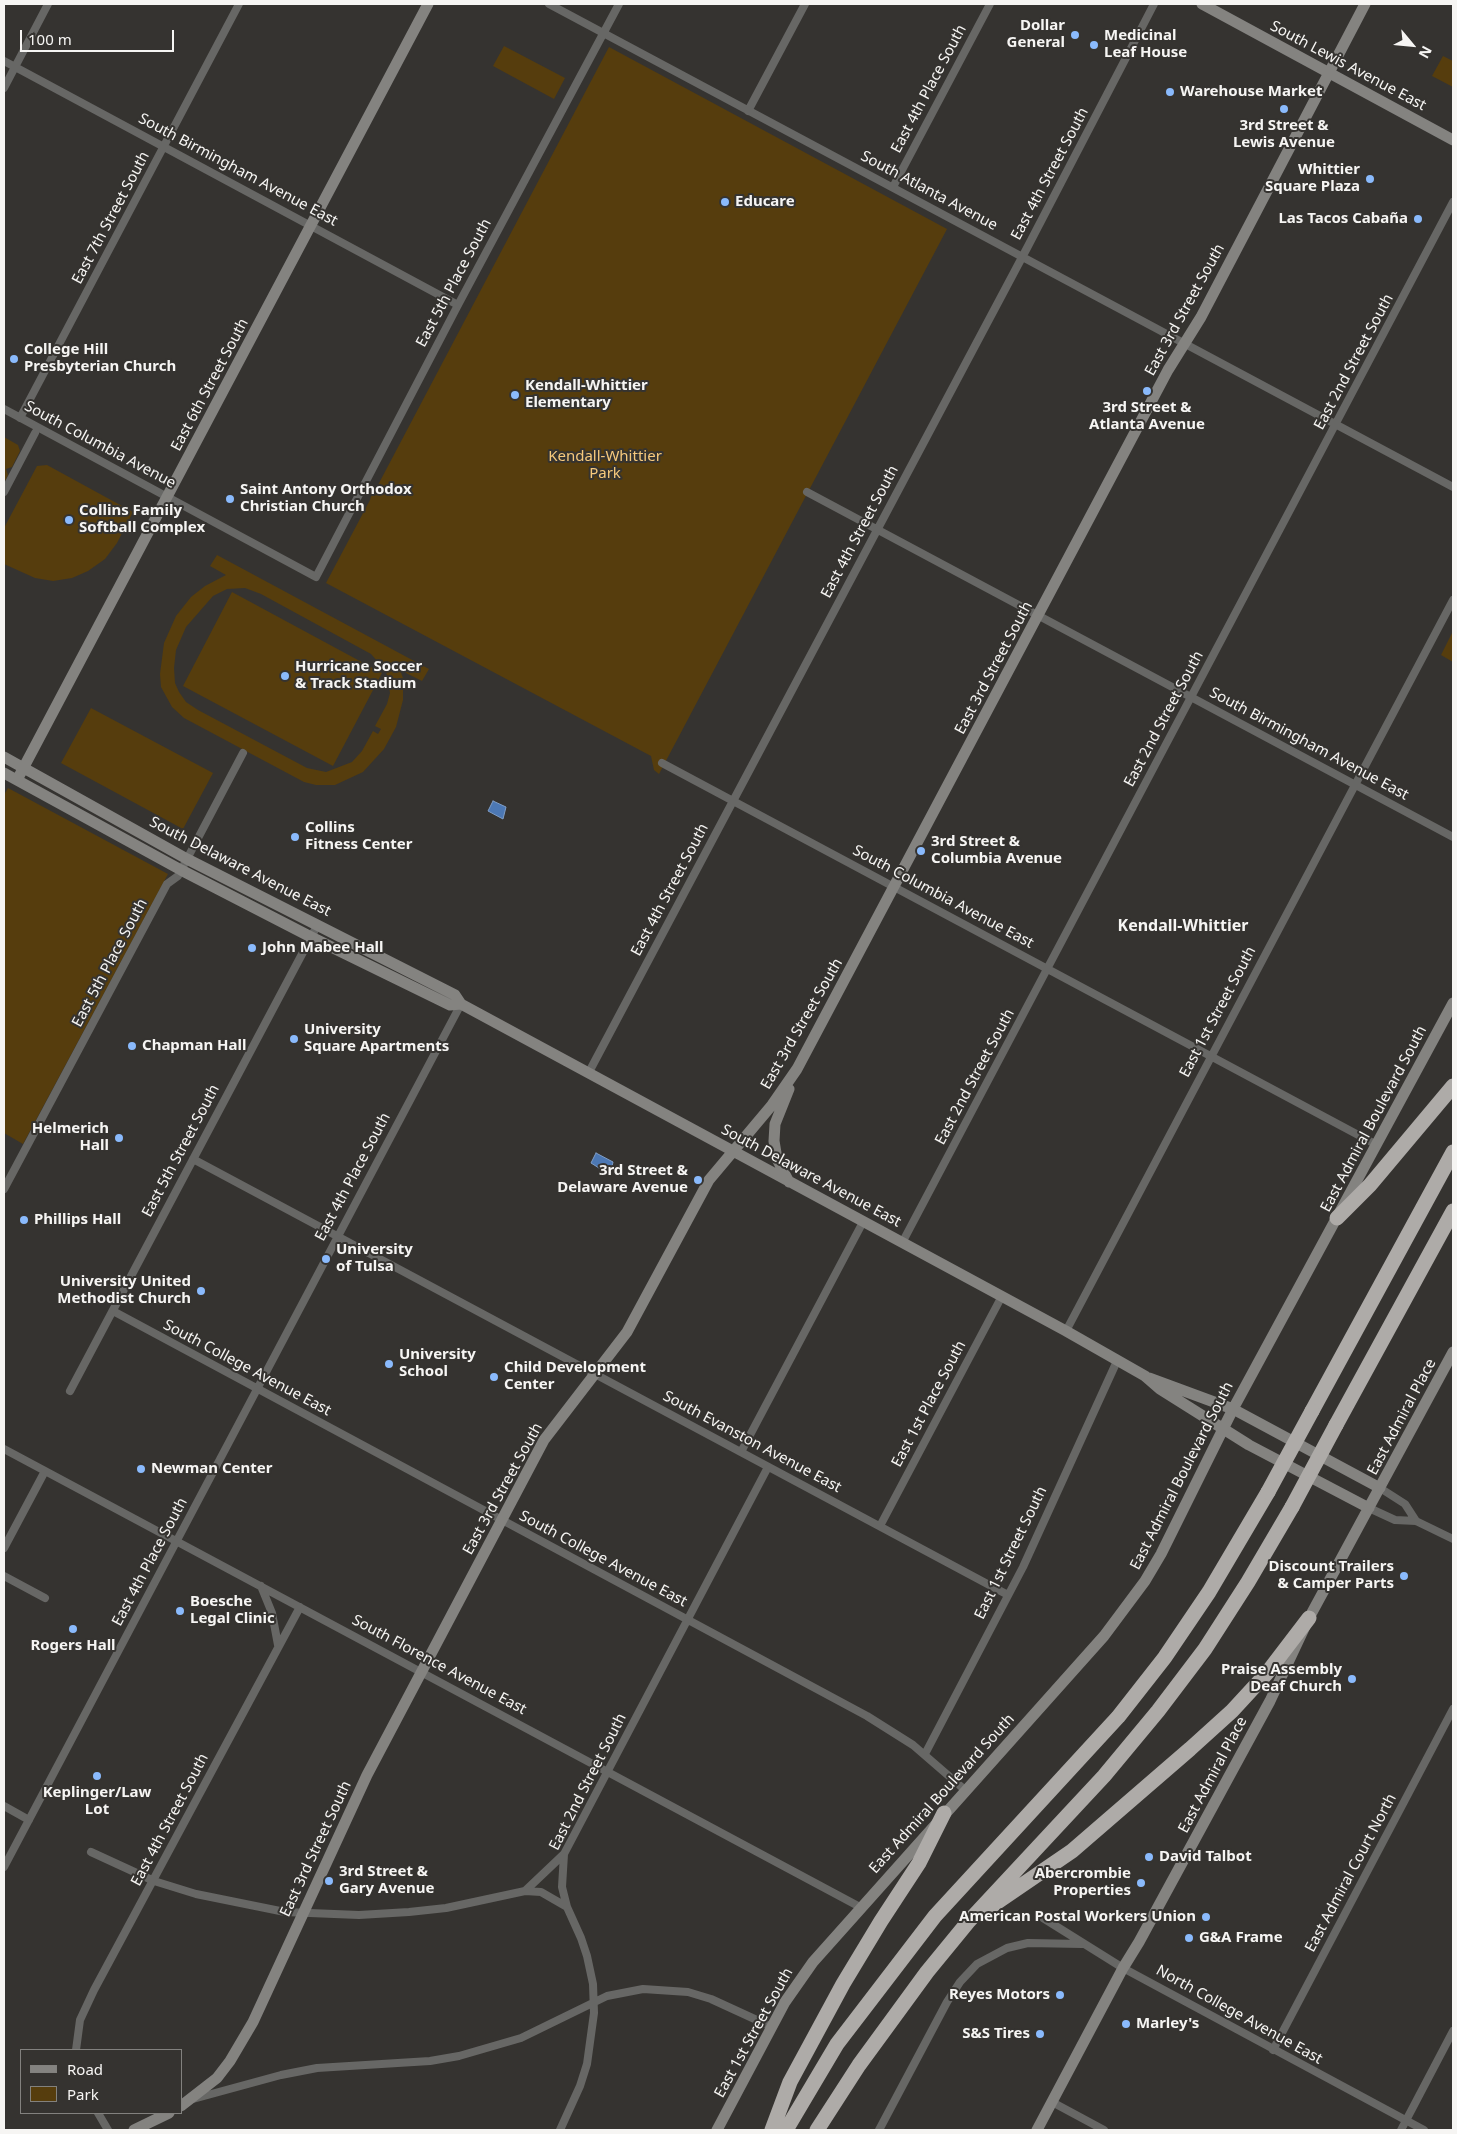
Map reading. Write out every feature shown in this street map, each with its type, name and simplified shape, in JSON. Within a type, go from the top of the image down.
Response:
[{"type":"highway","points":[[1337,1218],[1370,1185],[1453,1086]]},
{"type":"highway","points":[[786,2130],[837,2044],[935,1916],[1118,1717],[1165,1657],[1209,1592],[1268,1492],[1453,1152]]},
{"type":"highway","points":[[817,2130],[890,2019],[968,1922],[1104,1776],[1158,1711],[1205,1649],[1248,1582],[1292,1507],[1453,1211]]},
{"type":"highway","points":[[968,1922],[1072,1851],[1190,1749],[1232,1710],[1266,1673],[1309,1618]]},
{"type":"highway","points":[[772,2130],[790,2082],[843,1984],[881,1920],[919,1863],[944,1813]]},
{"type":"street","points":[[4,88],[48,4]]},
{"type":"street","name":"East 7th Street South","points":[[20,418],[239,4]]},
{"type":"street","name":"East 6th Street South","points":[[8,779],[24,768],[428,4]]},
{"type":"street","name":"South Atlanta Avenue","points":[[548,4],[1453,487]]},
{"type":"street","name":"East 5th Place South","points":[[316,577],[458,305],[619,4]]},
{"type":"street","points":[[748,111],[805,4]]},
{"type":"street","name":"East 4th Place South","points":[[893,187],[990,4]]},
{"type":"street","name":"East 4th Street South","points":[[589,1072],[1022,257],[1154,4]]},
{"type":"street","name":"South Lewis Avenue East","points":[[1202,4],[1453,140]]},
{"type":"street","name":"East 3rd Street South","points":[[182,2105],[192,2100],[217,2078],[241,2044],[264,1999],[367,1775],[544,1440],[627,1332],[702,1191],[772,1105],[797,1069],[1168,370],[1205,309],[1365,4]]},
{"type":"street","name":"South Birmingham Avenue East","points":[[4,61],[458,305]]},
{"type":"street","name":"East 2nd Street South","points":[[902,1243],[1453,206]]},
{"type":"street","name":"South Columbia Avenue","points":[[4,409],[316,577]]},
{"type":"street","points":[[4,492],[35,433]]},
{"type":"street","name":"South Birmingham Avenue East","points":[[807,492],[1453,837]]},
{"type":"street","name":"East 1st Street South","points":[[1066,1331],[1453,600]]},
{"type":"street","name":"East 5th Place South","points":[[4,1189],[168,884],[178,876],[243,753]]},
{"type":"street","name":"South Delaware Avenue East","points":[[4,757],[187,860],[318,924],[455,995],[461,1004],[589,1072],[732,1152],[1002,1296],[1145,1376],[1163,1381],[1233,1410],[1380,1488]]},
{"type":"street","name":"South Columbia Avenue East","points":[[662,763],[1211,1056]]},
{"type":"street","name":"South Delaware Avenue East","points":[[8,779],[311,937],[450,1005],[461,1004]]},
{"type":"street","name":"East 5th Street South","points":[[70,1391],[318,924]]},
{"type":"street","name":"East 4th Place South","points":[[4,1868],[461,1004]]},
{"type":"street","name":"East Admiral Boulevard South","points":[[860,1907],[1125,1610],[1162,1554],[1233,1410],[1453,1004]]},
{"type":"street","points":[[1211,1056],[1376,1144]]},
{"type":"street","points":[[790,1182],[777,1159],[774,1141],[775,1124],[797,1069]]},
{"type":"street","name":"South Evanston Avenue East","points":[[193,1158],[1008,1594]]},
{"type":"street","points":[[741,1452],[863,1222]]},
{"type":"street","name":"East 1st Place South","points":[[880,1526],[1002,1296]]},
{"type":"street","name":"South College Avenue East","points":[[113,1311],[867,1716],[925,1754],[965,1790]]},
{"type":"street","name":"East Admiral Place","points":[[1038,2130],[1123,1968],[1274,1694],[1309,1618],[1453,1352]]},
{"type":"street","name":"East 1st Street South","points":[[925,1754],[1038,1536],[1117,1361]]},
{"type":"street","name":"South Delaware Avenue East","points":[[1145,1376],[1160,1389],[1223,1429],[1369,1508]]},
{"type":"street","name":"South Florence Avenue East","points":[[4,1449],[860,1907]]},
{"type":"street","name":"East 2nd Street South","points":[[560,2130],[580,2086],[587,2064],[593,2003],[593,1984],[587,1956],[582,1938],[567,1907],[562,1887],[564,1854],[768,1467]]},
{"type":"street","points":[[4,1548],[45,1471]]},
{"type":"street","points":[[1380,1488],[1405,1504],[1416,1521]]},
{"type":"street","points":[[1369,1508],[1395,1520],[1416,1521],[1453,1539]]},
{"type":"street","points":[[4,1576],[46,1598]]},
{"type":"street","points":[[261,1586],[272,1613],[278,1645]]},
{"type":"street","name":"East 4th Street South","points":[[76,2049],[80,2020],[87,2005],[300,1607]]},
{"type":"street","name":"East Admiral Court North","points":[[1273,2050],[1453,1709]]},
{"type":"street","points":[[4,1806],[29,1820]]},
{"type":"street","points":[[91,1852],[154,1881],[222,1900],[303,1913],[359,1915],[410,1912],[446,1908],[525,1891],[540,1892],[567,1907]]},
{"type":"street","points":[[525,1891],[564,1854]]},
{"type":"street","name":"East 1st Street South","points":[[717,2130],[785,2002],[808,1968],[860,1907]]},
{"type":"street","name":"North College Avenue East","points":[[1043,1918],[1123,1968],[1424,2130]]},
{"type":"street","points":[[879,2130],[960,1982],[978,1964],[992,1955],[1028,1943],[1082,1944]]},
{"type":"street","points":[[192,2100],[256,2081],[317,2068],[430,2061],[459,2056],[521,2038],[607,1996],[643,1988],[670,1989],[711,2000],[772,2027]]},
{"type":"street","points":[[1401,2130],[1453,2031]]},
{"type":"street","points":[[1052,2102],[1104,2130]]},
{"type":"street","points":[[99,2114],[108,2130]]},
{"type":"street","points":[[134,2130],[168,2114]]},
{"type":"green space","points":[[504,46],[565,78],[554,99],[493,66]]},
{"type":"green space","name":"Kendall-Whittier Park","points":[[609,47],[947,229],[659,774],[654,770],[651,756],[326,583],[370,500],[373,489],[378,485]]},
{"type":"green space","points":[[1443,56],[1453,61],[1453,87],[1432,76]]},
{"type":"green space","points":[[4,437],[18,445],[20,451],[12,467],[6,469],[8,475],[4,483]]},
{"type":"green space","name":"Collins Family Softball Complex","points":[[47,465],[133,512],[117,543],[105,559],[88,571],[72,578],[53,581],[35,578],[4,564],[4,528],[37,466]]},
{"type":"green space","points":[[217,555],[429,669],[422,681],[400,670],[403,678],[403,700],[396,727],[384,749],[363,772],[335,785],[316,785],[304,782],[184,718],[172,707],[161,687],[160,674],[164,643],[176,616],[191,597],[205,586],[226,575],[210,566]],"holes":[[[245,588],[261,594],[371,654],[386,671],[390,693],[387,704],[375,726],[381,729],[378,734],[373,731],[362,751],[352,762],[326,772],[307,768],[198,710],[186,702],[179,692],[175,683],[174,668],[176,650],[186,627],[213,596],[227,589]]]},
{"type":"green space","points":[[232,592],[382,673],[333,766],[183,686]]},
{"type":"green space","points":[[1453,631],[1453,662],[1441,655]]},
{"type":"green space","points":[[91,708],[213,773],[183,829],[61,763]]},
{"type":"green space","points":[[8,788],[168,874],[23,1144],[4,1133],[4,795]]},
{"type":"water","points":[[493,801],[506,807],[503,819],[488,811]]},
{"type":"water","points":[[596,1153],[613,1162],[611,1171],[607,1173],[591,1163]]},
{"type":"place","name":"Dollar General","points":[[1075,35]]},
{"type":"place","name":"Medicinal Leaf House","points":[[1094,45]]},
{"type":"place","name":"Warehouse Market","points":[[1170,92]]},
{"type":"place","name":"3rd Street & Lewis Avenue","points":[[1284,109]]},
{"type":"place","name":"Whittier Square Plaza","points":[[1370,179]]},
{"type":"place","name":"Educare","points":[[725,202]]},
{"type":"place","name":"Las Tacos Cabaña","points":[[1418,219]]},
{"type":"place","name":"College Hill Presbyterian Church","points":[[14,359]]},
{"type":"place","name":"3rd Street & Atlanta Avenue","points":[[1147,391]]},
{"type":"place","name":"Kendall-Whittier Elementary","points":[[515,395]]},
{"type":"place","name":"Saint Antony Orthodox Christian Church","points":[[230,499]]},
{"type":"place","name":"Collins Family Softball Complex","points":[[69,520]]},
{"type":"place","name":"Hurricane Soccer & Track Stadium","points":[[285,676]]},
{"type":"place","name":"Collins Fitness Center","points":[[295,837]]},
{"type":"place","name":"3rd Street & Columbia Avenue","points":[[921,851]]},
{"type":"place","name":"John Mabee Hall","points":[[252,948]]},
{"type":"place","name":"University Square Apartments","points":[[294,1039]]},
{"type":"place","name":"Chapman Hall","points":[[132,1046]]},
{"type":"place","name":"Helmerich Hall","points":[[119,1138]]},
{"type":"place","name":"3rd Street & Delaware Avenue","points":[[698,1180]]},
{"type":"place","name":"Phillips Hall","points":[[24,1220]]},
{"type":"place","name":"University of Tulsa","points":[[326,1259]]},
{"type":"place","name":"University United Methodist Church","points":[[201,1291]]},
{"type":"place","name":"University School","points":[[389,1364]]},
{"type":"place","name":"Child Development Center","points":[[494,1377]]},
{"type":"place","name":"Newman Center","points":[[141,1469]]},
{"type":"place","name":"Discount Trailers & Camper Parts","points":[[1404,1576]]},
{"type":"place","name":"Boesche Legal Clinic","points":[[180,1611]]},
{"type":"place","name":"Rogers Hall","points":[[73,1629]]},
{"type":"place","name":"Praise Assembly Deaf Church","points":[[1352,1679]]},
{"type":"place","name":"Keplinger/Law Lot","points":[[97,1776]]},
{"type":"place","name":"David Talbot","points":[[1149,1857]]},
{"type":"place","name":"3rd Street & Gary Avenue","points":[[329,1881]]},
{"type":"place","name":"Abercrombie Properties","points":[[1141,1883]]},
{"type":"place","name":"American Postal Workers Union","points":[[1206,1917]]},
{"type":"place","name":"G&A Frame","points":[[1189,1938]]},
{"type":"place","name":"Reyes Motors","points":[[1060,1995]]},
{"type":"place","name":"Marley's","points":[[1126,2024]]},
{"type":"place","name":"S&S Tires","points":[[1040,2034]]},
{"type":"district","name":"Kendall-Whittier","points":[[1183,926]]}]
